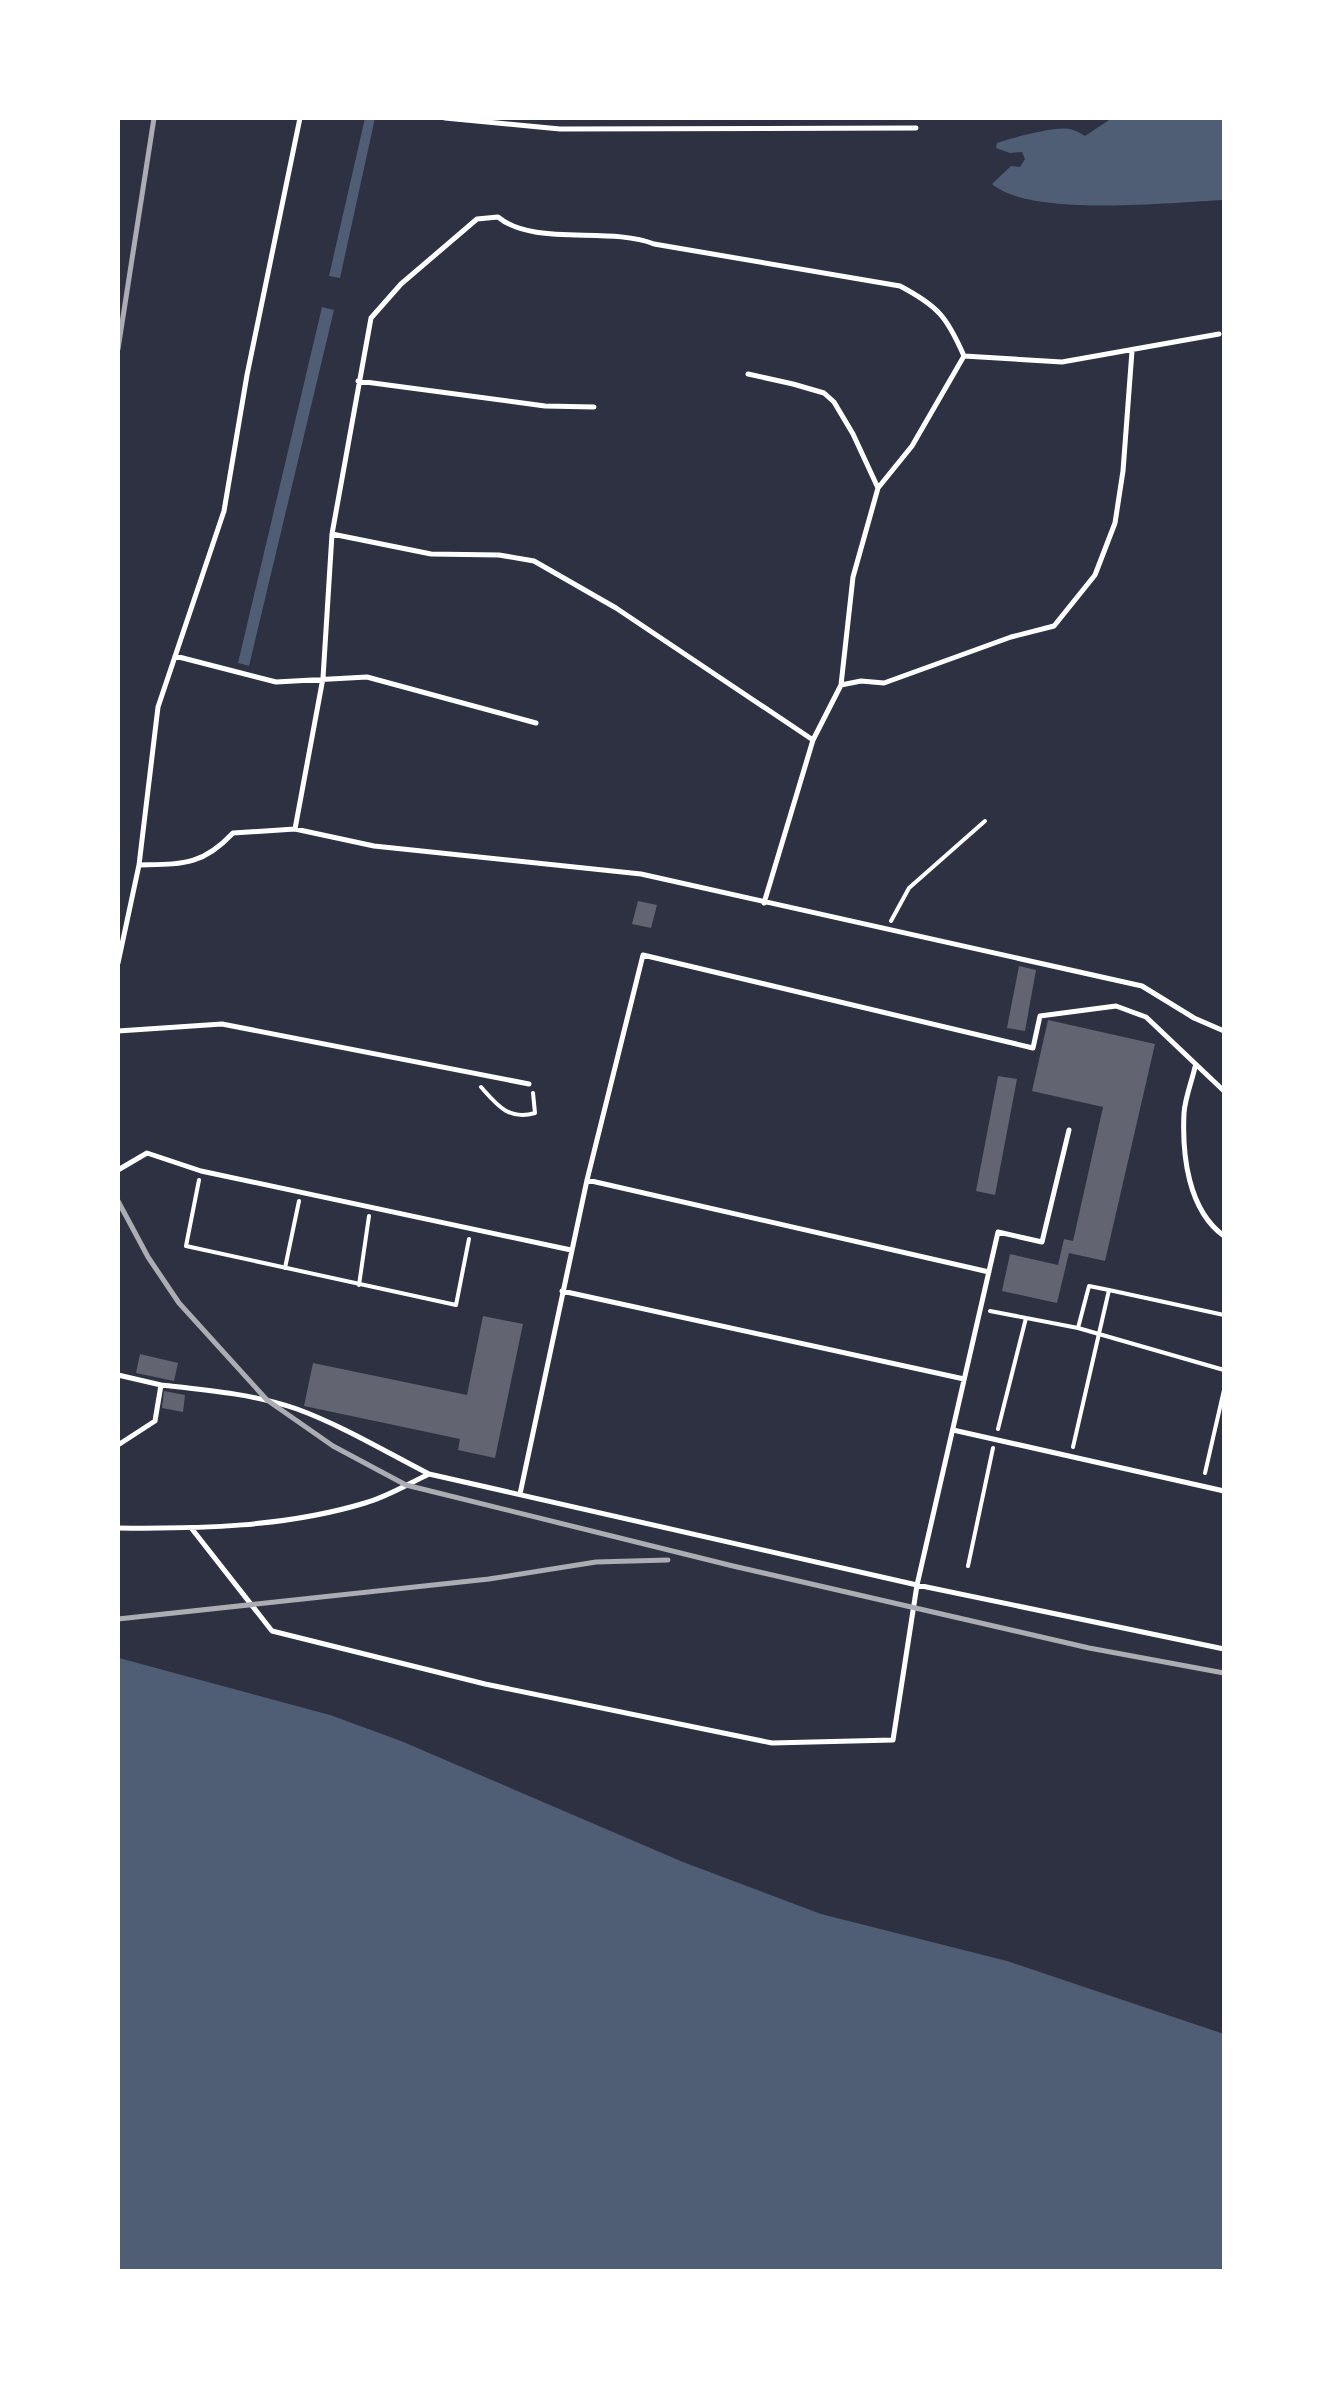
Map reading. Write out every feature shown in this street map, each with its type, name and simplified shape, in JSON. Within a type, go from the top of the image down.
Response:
[{"type":"lane","points":[[118,963],[138,865],[158,708],[224,511],[246,375],[300,118]]},
{"type":"lane","points":[[444,118],[560,128],[916,128]]},
{"type":"lane","points":[[295,829],[323,678],[332,534],[371,318],[400,284],[478,219],[488,216],[519,228],[638,238],[654,244],[900,286],[930,302],[949,322],[964,356]]},
{"type":"lane","points":[[964,356],[1062,362],[1219,334]]},
{"type":"lane","points":[[841,685],[861,681],[884,683],[1011,637],[1054,626],[1094,575],[1115,523],[1132,351]]},
{"type":"lane","points":[[764,902],[813,740],[841,685],[852,578],[878,488],[912,446],[964,356]]},
{"type":"lane","points":[[748,374],[824,394],[834,402],[878,488]]},
{"type":"lane","points":[[358,382],[545,406],[594,407]]},
{"type":"lane","points":[[332,534],[431,554],[534,561],[616,608],[813,740]]},
{"type":"lane","points":[[176,656],[276,682],[367,677],[536,723]]},
{"type":"lane","points":[[138,865],[191,864],[217,850],[233,833],[295,829],[374,846],[640,874],[1142,986],[1194,1018],[1224,1031]]},
{"type":"lane","points":[[520,1494],[586,1180],[643,954],[1033,1048],[1040,1016],[1116,1006],[1146,1017],[1224,1091]]},
{"type":"lane","points":[[118,1032],[222,1024],[529,1084]]},
{"type":"lane","points":[[1196,1066],[1184,1111],[1194,1201],[1224,1236]]},
{"type":"lane","points":[[192,1529],[272,1630],[485,1684],[772,1742],[893,1740],[916,1586],[998,1232],[1042,1242],[1069,1130]]},
{"type":"lane","points":[[118,1170],[146,1153],[201,1170],[571,1250]]},
{"type":"lane","points":[[586,1180],[989,1272]]},
{"type":"lane","points":[[562,1292],[964,1379]]},
{"type":"lane","points":[[118,1375],[297,1409],[332,1423],[428,1474],[916,1586],[1224,1649]]},
{"type":"lane","points":[[118,1445],[155,1421],[161,1385]]},
{"type":"lane","points":[[952,1430],[1224,1491]]},
{"type":"lane","points":[[118,1528],[192,1529],[313,1515],[367,1503],[428,1474]]},
{"type":"path","points":[[886,929],[909,888],[985,822]]},
{"type":"path","points":[[470,1074],[508,1114],[521,1117],[535,1112],[536,1098],[529,1084]]},
{"type":"path","points":[[201,1170],[186,1246],[359,1285],[456,1305],[472,1228]]},
{"type":"path","points":[[285,1268],[301,1192]]},
{"type":"path","points":[[359,1285],[370,1206]]},
{"type":"path","points":[[1078,1328],[1089,1286],[1224,1315]]},
{"type":"path","points":[[1071,1456],[1109,1290]]},
{"type":"path","points":[[980,1309],[1078,1328],[1224,1370]]},
{"type":"path","points":[[1202,1486],[1224,1390]]},
{"type":"water","points":[[365,118],[375,118],[340,278],[329,276]]},
{"type":"water","points":[[1112,118],[1224,118],[1224,200],[1069,205],[1011,195],[992,184],[1011,166],[1020,167],[1025,159],[1022,152],[996,148],[997,143],[1063,129],[1085,136]]},
{"type":"water","points":[[322,307],[334,310],[249,666],[238,663]]},
{"type":"water","points":[[119,1658],[330,1715],[401,1741],[683,1862],[821,1914],[1007,1961],[1224,2034],[1224,2271],[118,2271]]},
{"type":"building","points":[[638,901],[657,905],[651,928],[632,924]]},
{"type":"building","points":[[1019,966],[1036,970],[1025,1031],[1007,1028]]},
{"type":"building","points":[[1048,1020],[1155,1044],[1105,1261],[1069,1253],[1057,1303],[1002,1291],[1010,1254],[1058,1265],[1064,1239],[1073,1241],[1103,1107],[1032,1091]]},
{"type":"building","points":[[998,1076],[1017,1079],[995,1195],[976,1191]]},
{"type":"building","points":[[483,1316],[523,1324],[495,1458],[458,1450],[460,1439],[304,1406],[313,1363],[467,1395]]},
{"type":"building","points":[[140,1354],[178,1363],[174,1381],[136,1373]]},
{"type":"building","points":[[164,1391],[185,1395],[183,1412],[162,1408]]},
{"type":"railway","points":[[118,349],[154,118]]},
{"type":"railway","points":[[118,1201],[179,1303],[267,1400],[333,1446],[406,1485],[1089,1648],[1224,1673]]},
{"type":"railway","points":[[118,1619],[489,1579],[596,1562],[668,1560]]}]
